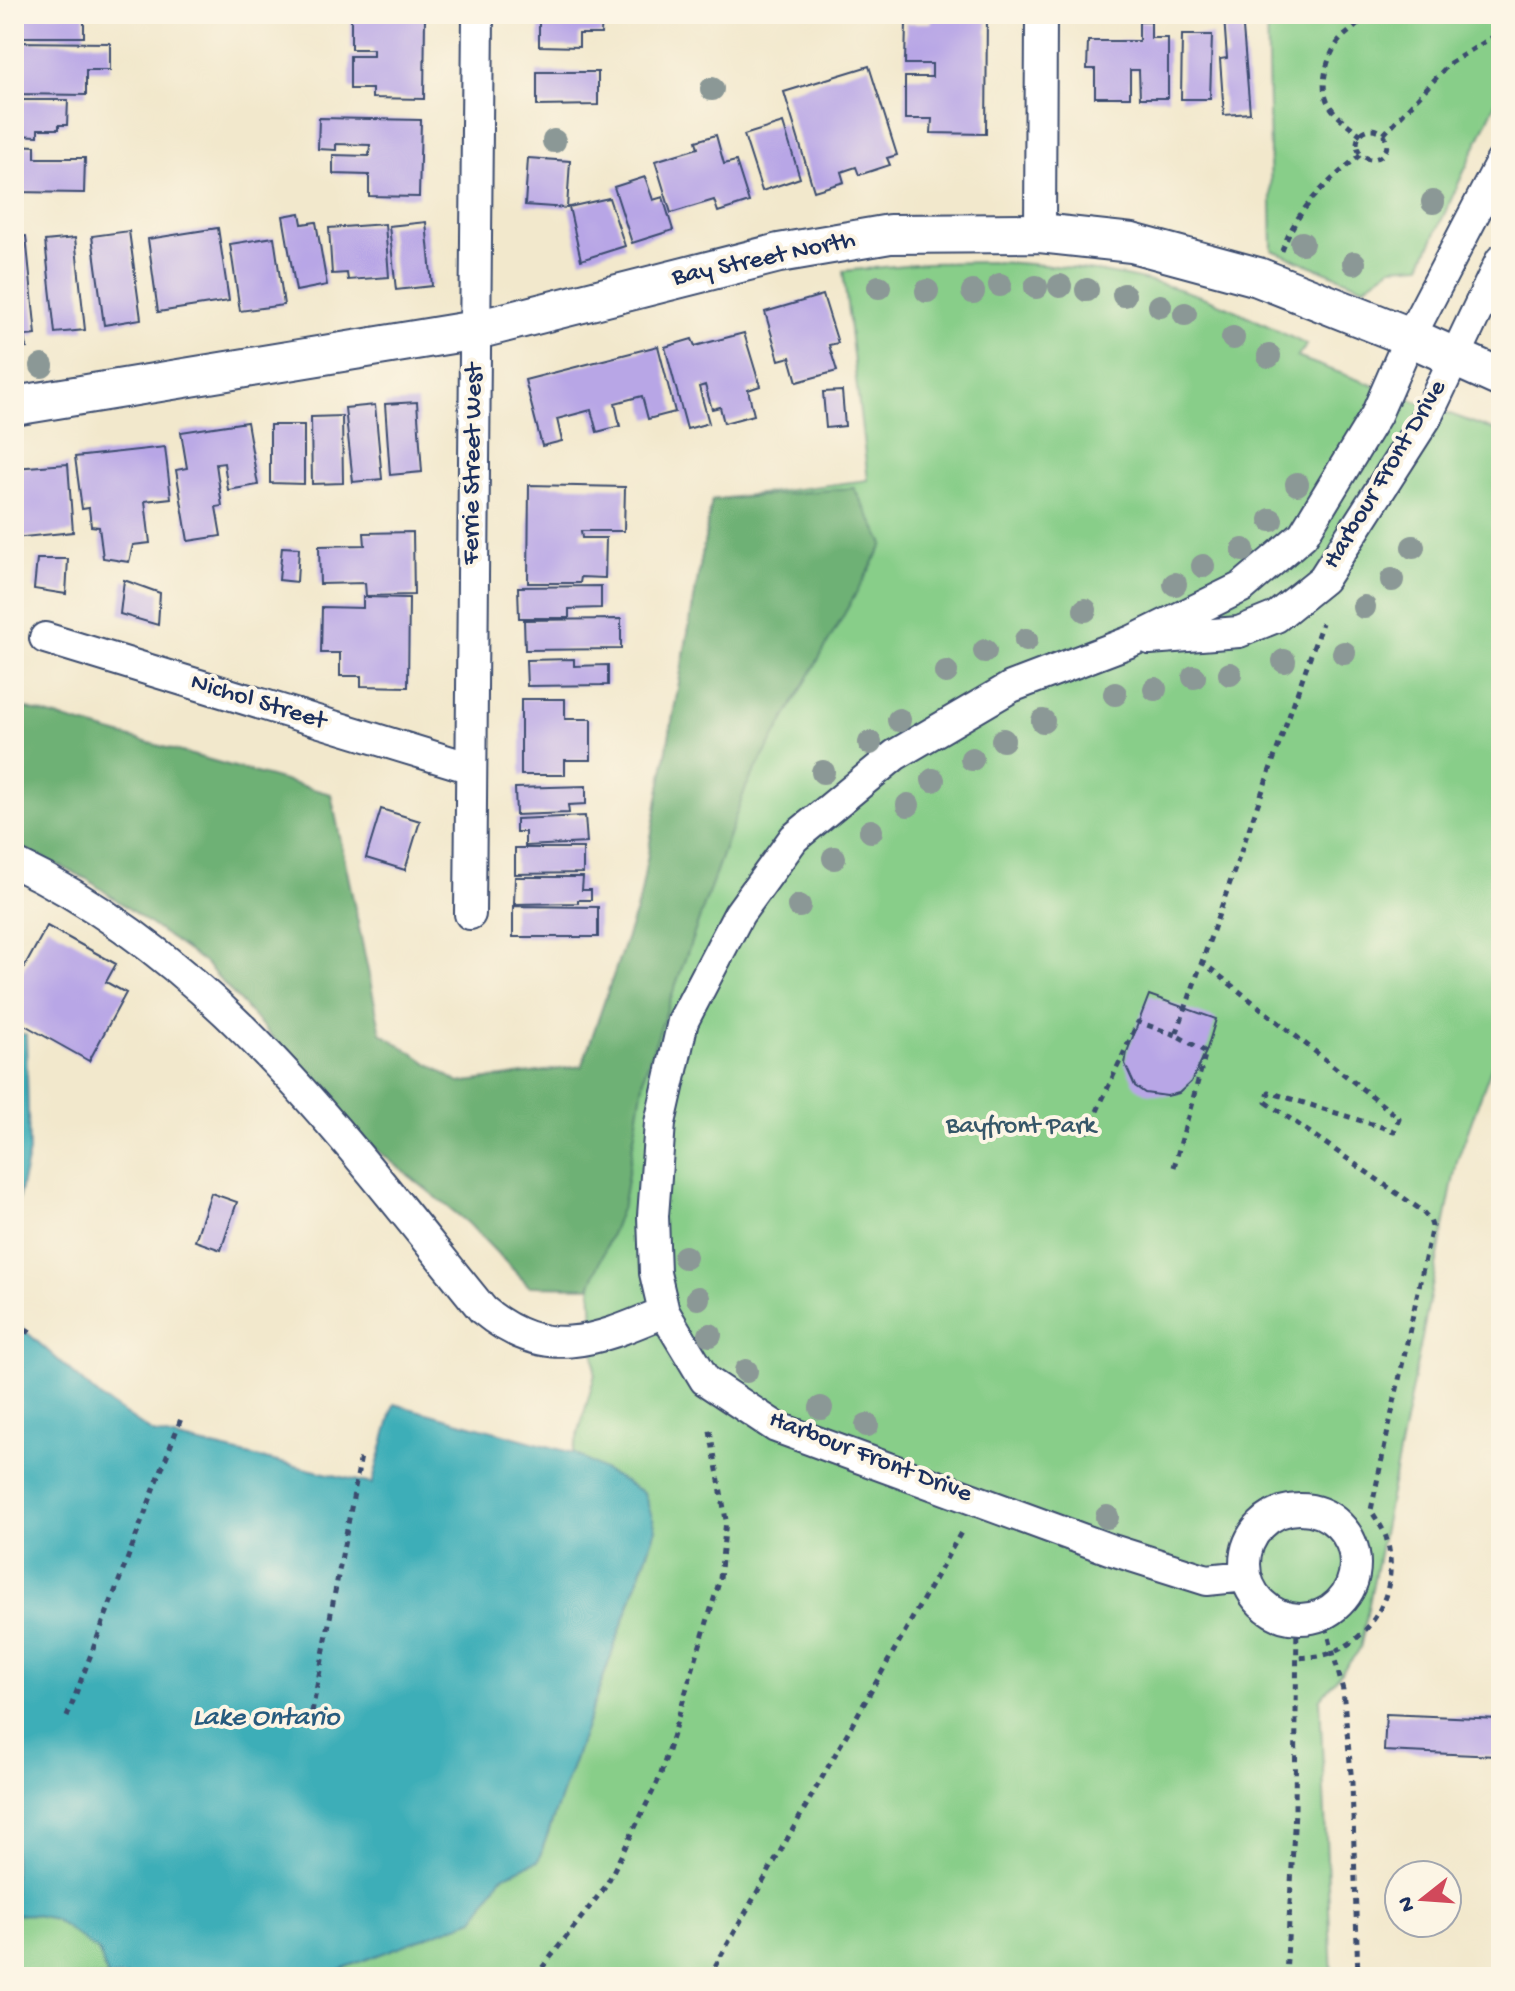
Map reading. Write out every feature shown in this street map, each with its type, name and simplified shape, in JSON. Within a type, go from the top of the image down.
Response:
[{"type":"street","name":"Ferrie Street West","points":[[470,914],[478,14]]},
{"type":"street","points":[[1040,233],[1041,14]]},
{"type":"street","name":"Harbour Front Drive","points":[[1246,1576],[1207,1580],[1109,1549],[776,1427],[705,1380],[664,1312],[655,1273],[653,1216],[660,1123],[683,1021],[739,914],[794,838],[895,755],[1011,687],[1132,641],[1242,587],[1303,535],[1376,415],[1410,337],[1501,162]]},
{"type":"street","name":"Bay Street North","points":[[14,406],[476,330],[792,250],[890,234],[1040,233],[1132,243],[1258,277],[1410,337],[1501,378]]},
{"type":"street","name":"Harbour Front Drive","points":[[1132,641],[1239,632],[1276,617],[1323,579],[1426,418],[1501,260]]},
{"type":"street","name":"Nichol Street","points":[[45,638],[471,768]]},
{"type":"street","points":[[14,863],[56,883],[103,913],[145,943],[233,1018],[311,1097],[483,1310],[498,1323],[538,1340],[565,1343],[606,1336],[664,1312]]},
{"type":"street","points":[[1297,1508],[1317,1510],[1334,1519],[1347,1533],[1355,1551],[1356,1570],[1350,1589],[1338,1604],[1310,1617],[1284,1617],[1267,1608],[1254,1594],[1246,1576],[1245,1557],[1251,1538],[1262,1523],[1278,1512],[1297,1508]]},
{"type":"path","points":[[1358,24],[1339,41],[1325,74],[1325,88],[1326,100],[1336,114],[1361,135]]},
{"type":"path","points":[[1384,134],[1450,63],[1501,32]]},
{"type":"path","points":[[1369,128],[1384,134],[1388,141],[1382,156],[1367,158],[1361,154],[1357,147],[1361,135],[1369,128]]},
{"type":"path","points":[[1280,256],[1290,229],[1313,196],[1361,154]]},
{"type":"path","points":[[1176,1035],[1325,616]]},
{"type":"path","points":[[1201,961],[1399,1118],[1394,1131],[1269,1092],[1266,1102],[1421,1210],[1432,1226],[1371,1510],[1386,1536],[1391,1565],[1387,1594],[1374,1621],[1353,1641],[1333,1652],[1297,1658]]},
{"type":"path","points":[[1087,1133],[1138,1022],[1176,1035],[1206,1052],[1174,1167]]},
{"type":"path","points":[[14,1354],[31,1326]]},
{"type":"path","points":[[67,1717],[182,1416]]},
{"type":"path","points":[[535,1977],[606,1886],[660,1777],[720,1579],[726,1520],[709,1425]]},
{"type":"path","points":[[312,1712],[361,1456]]},
{"type":"path","points":[[709,1977],[979,1500]]},
{"type":"path","points":[[1310,1617],[1333,1652],[1343,1690],[1352,1783],[1358,1977]]},
{"type":"path","points":[[1286,1977],[1295,1810],[1297,1658],[1310,1617]]},
{"type":"green space","points":[[1267,14],[1501,14],[1501,91],[1421,265],[1392,267],[1364,287],[1272,250]]},
{"type":"green space","name":"Bayfront Park","points":[[994,262],[1110,273],[1196,295],[1307,345],[1297,357],[1501,433],[1501,1041],[1457,1161],[1360,1649],[1320,1699],[1332,1977],[319,1977],[474,1919],[502,1876],[538,1861],[656,1530],[644,1493],[573,1453],[595,1374],[582,1066],[640,899],[712,500],[868,480],[843,271],[926,263]]},
{"type":"green space","points":[[854,488],[884,544],[746,787],[645,1072],[623,1204],[590,1287],[529,1286],[467,1222],[367,1142],[206,964],[87,879],[14,844],[14,705],[331,794],[381,1033],[459,1083],[582,1066],[640,899],[712,500]]},
{"type":"green space","points":[[30,1914],[54,1919],[98,1951],[108,1977],[14,1977],[14,1915]]},
{"type":"water","points":[[14,1034],[26,1034],[29,1152],[14,1218]]},
{"type":"water","name":"Lake Ontario","points":[[14,1321],[101,1398],[153,1433],[372,1484],[394,1404],[573,1453],[644,1493],[656,1529],[538,1861],[502,1876],[474,1919],[319,1977],[275,1977],[267,1971],[254,1977],[108,1977],[98,1951],[54,1919],[30,1914],[14,1915]]},
{"type":"building","points":[[14,14],[84,14],[84,37],[14,37]]},
{"type":"building","points":[[539,14],[602,14],[601,34],[579,34],[579,47],[539,46]]},
{"type":"building","points":[[932,14],[987,14],[986,134],[931,133],[932,119],[905,119],[905,77],[932,77],[932,64],[905,64],[906,23],[932,23]]},
{"type":"building","points":[[351,16],[425,16],[424,99],[372,98],[372,89],[350,89],[350,56],[373,56],[373,49],[351,49]]},
{"type":"building","points":[[1242,16],[1250,113],[1224,115],[1220,59],[1227,58],[1224,17]]},
{"type":"building","points":[[1139,22],[1151,22],[1151,38],[1168,38],[1168,98],[1140,98],[1139,70],[1130,70],[1130,97],[1095,97],[1095,69],[1087,69],[1088,41],[1139,41]]},
{"type":"building","points":[[1182,35],[1212,35],[1210,99],[1181,99]]},
{"type":"building","points":[[14,42],[110,43],[110,70],[86,70],[86,95],[14,94]]},
{"type":"building","points":[[869,66],[897,155],[887,158],[890,165],[859,175],[856,167],[841,172],[844,182],[814,191],[784,92]]},
{"type":"building","points":[[537,72],[598,72],[598,105],[537,106]]},
{"type":"building","points":[[14,100],[68,100],[67,125],[59,125],[59,129],[38,129],[38,136],[14,135]]},
{"type":"building","points":[[319,118],[421,120],[419,197],[369,196],[369,175],[333,174],[333,155],[369,156],[370,145],[336,144],[336,150],[318,149]]},
{"type":"building","points":[[783,123],[800,178],[762,191],[744,135]]},
{"type":"building","points":[[716,135],[724,164],[736,161],[749,202],[718,212],[714,200],[671,213],[655,161],[698,148],[696,141]]},
{"type":"building","points":[[14,145],[35,146],[35,158],[85,158],[84,193],[14,192]]},
{"type":"building","points":[[528,158],[570,161],[567,208],[525,205]]},
{"type":"building","points":[[645,177],[653,200],[663,197],[673,230],[632,243],[614,187]]},
{"type":"building","points":[[609,198],[625,246],[581,260],[569,207]]},
{"type":"building","points":[[300,213],[302,224],[316,222],[327,285],[296,291],[283,216]]},
{"type":"building","points":[[426,222],[432,286],[396,290],[389,226]]},
{"type":"building","points":[[385,224],[389,277],[348,280],[347,273],[332,274],[329,228]]},
{"type":"building","points":[[218,228],[229,301],[158,312],[148,239]]},
{"type":"building","points":[[129,231],[141,319],[104,325],[92,236]]},
{"type":"building","points":[[26,236],[36,335],[25,336],[27,348],[14,349],[14,237]]},
{"type":"building","points":[[274,237],[284,305],[240,311],[230,244]]},
{"type":"building","points":[[75,238],[85,330],[55,333],[45,241]]},
{"type":"building","points":[[823,295],[838,343],[829,345],[837,371],[797,382],[790,357],[779,360],[765,312]]},
{"type":"building","points":[[744,333],[760,386],[748,390],[754,415],[724,423],[720,407],[712,409],[705,385],[699,387],[709,423],[687,429],[665,347],[692,339],[695,346]]},
{"type":"building","points":[[658,346],[675,412],[648,419],[642,396],[615,403],[620,426],[597,432],[591,410],[557,419],[562,441],[542,446],[525,380]]},
{"type":"building","points":[[842,391],[845,426],[826,428],[823,392]]},
{"type":"building","points":[[417,402],[422,472],[390,475],[385,404]]},
{"type":"building","points":[[375,405],[382,479],[353,482],[345,408]]},
{"type":"building","points":[[342,416],[343,483],[312,484],[311,417]]},
{"type":"building","points":[[247,422],[258,485],[228,490],[224,463],[216,464],[222,506],[216,507],[221,536],[188,541],[176,470],[187,468],[181,432]]},
{"type":"building","points":[[270,425],[304,425],[304,484],[270,483]]},
{"type":"building","points":[[165,447],[171,498],[145,501],[150,543],[133,545],[129,562],[103,558],[99,527],[91,526],[89,508],[82,509],[75,457]]},
{"type":"building","points":[[68,464],[73,532],[14,538],[14,468]]},
{"type":"building","points":[[529,485],[625,487],[624,531],[581,531],[582,538],[606,538],[605,578],[581,577],[580,583],[528,583]]},
{"type":"building","points":[[413,532],[414,595],[366,596],[365,583],[320,584],[319,546],[365,545],[364,533]]},
{"type":"building","points":[[282,547],[299,548],[297,582],[279,580]]},
{"type":"building","points":[[37,559],[68,559],[66,594],[34,589]]},
{"type":"building","points":[[124,580],[160,593],[158,625],[120,614]]},
{"type":"building","points":[[601,586],[601,608],[569,609],[569,618],[519,618],[518,587]]},
{"type":"building","points":[[363,597],[409,598],[408,687],[361,686],[361,676],[340,676],[340,653],[321,653],[322,607],[363,608]]},
{"type":"building","points":[[621,619],[621,649],[525,650],[524,620]]},
{"type":"building","points":[[574,659],[574,666],[608,665],[608,685],[527,686],[526,660]]},
{"type":"building","points":[[521,699],[565,699],[565,719],[591,719],[591,760],[565,760],[565,775],[521,775]]},
{"type":"building","points":[[586,786],[586,804],[568,805],[569,813],[516,815],[515,788]]},
{"type":"building","points":[[381,809],[420,821],[405,870],[366,858]]},
{"type":"building","points":[[585,816],[587,843],[525,846],[525,832],[516,832],[516,819]]},
{"type":"building","points":[[515,848],[583,848],[583,873],[515,874]]},
{"type":"building","points":[[515,877],[583,877],[582,890],[591,890],[591,900],[514,904]]},
{"type":"building","points":[[513,906],[598,907],[598,937],[513,937]]},
{"type":"building","points":[[47,926],[116,964],[106,982],[126,993],[89,1061],[14,1019],[14,986]]},
{"type":"building","points":[[1149,995],[1216,1019],[1206,1052],[1191,1082],[1179,1093],[1167,1096],[1145,1093],[1135,1086],[1125,1064]]},
{"type":"building","points":[[211,1193],[237,1202],[221,1250],[195,1241]]},
{"type":"building","points":[[1386,1714],[1499,1719],[1497,1756],[1384,1751]]}]
